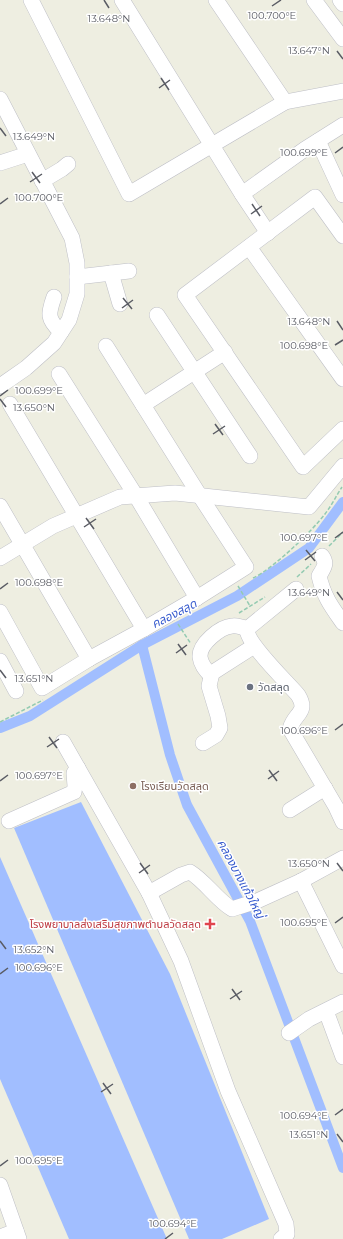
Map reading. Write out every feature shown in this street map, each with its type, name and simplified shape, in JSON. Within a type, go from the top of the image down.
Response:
[{"type":"street","points":[[31,0],[129,194],[285,102],[343,90]]},
{"type":"street","points":[[122,0],[242,194],[268,233]]},
{"type":"street","points":[[216,0],[285,102]]},
{"type":"street","points":[[314,0],[343,39]]},
{"type":"street","points":[[340,0],[343,4]]},
{"type":"street","points":[[0,99],[72,238],[77,263],[77,294],[69,320],[54,343],[26,368],[0,386]]},
{"type":"street","points":[[242,194],[343,125]]},
{"type":"street","points":[[318,141],[343,195]]},
{"type":"street","points":[[0,163],[28,154]]},
{"type":"street","points":[[42,181],[68,164]]},
{"type":"street","points":[[343,236],[315,198],[185,295],[303,467],[343,429]]},
{"type":"street","points":[[249,247],[343,379]]},
{"type":"street","points":[[77,277],[129,271]]},
{"type":"street","points":[[111,273],[120,304]]},
{"type":"street","points":[[54,297],[50,309],[50,317],[54,326],[60,332]]},
{"type":"street","points":[[157,315],[250,456]]},
{"type":"street","points":[[0,612],[42,688],[89,659],[197,598],[246,567],[106,346]]},
{"type":"street","points":[[144,405],[224,352]]},
{"type":"street","points":[[59,374],[136,496],[197,598]]},
{"type":"street","points":[[10,404],[144,629]]},
{"type":"street","points":[[0,558],[53,526],[120,497],[175,493],[309,507],[343,466]]},
{"type":"street","points":[[0,506],[89,659]]},
{"type":"street","points":[[320,556],[326,560],[326,564],[319,576],[322,590],[327,601],[343,623]]},
{"type":"street","points":[[247,629],[296,584]]},
{"type":"street","points":[[211,676],[200,658],[200,654],[207,640],[230,626],[247,629]]},
{"type":"street","points":[[247,629],[254,646],[298,695],[302,702],[302,709],[291,724],[290,729],[334,799],[343,822]]},
{"type":"street","points":[[203,743],[216,736],[220,728],[209,686],[212,673],[254,646]]},
{"type":"street","points":[[0,661],[16,691]]},
{"type":"street","points":[[63,742],[149,893],[180,961],[226,1085],[286,1224],[287,1234],[281,1239]]},
{"type":"street","points":[[9,821],[74,792],[74,773],[78,768]]},
{"type":"street","points":[[290,810],[334,799]]},
{"type":"street","points":[[149,893],[181,875],[190,872],[201,880],[224,904],[232,909],[257,901],[301,881],[343,858]]},
{"type":"street","points":[[301,881],[343,966]]},
{"type":"street","points":[[290,1033],[309,1019],[343,1002]]},
{"type":"street","points":[[326,1011],[343,1057]]},
{"type":"street","points":[[0,1185],[18,1235],[0,1237]]},
{"type":"path","points":[[296,584],[343,532]]},
{"type":"path","points":[[239,587],[250,606]]},
{"type":"path","points":[[239,613],[270,594]]},
{"type":"path","points":[[177,623],[193,647]]},
{"type":"water","points":[[81,802],[170,974],[269,1219],[222,1239],[189,1239],[14,828]]},
{"type":"water","points":[[0,857],[167,1239],[69,1239],[0,1079]]},
{"type":"waterway","name":"คลองสลุด","points":[[0,728],[30,716],[142,645],[237,596],[309,548],[343,502]]},
{"type":"waterway","name":"คลองบางแก้วใหญ่","points":[[142,645],[170,755],[187,805],[250,921],[343,1168]]},
{"type":"place","name":"วัดสลุด","points":[[250,687]]},
{"type":"place","name":"โรงเรียนวัดสลุด","points":[[133,786]]},
{"type":"place","name":"โรงพยาบาลส่งเสริมสุขภาพตำบลวัดสลุด","points":[[210,924]]}]
